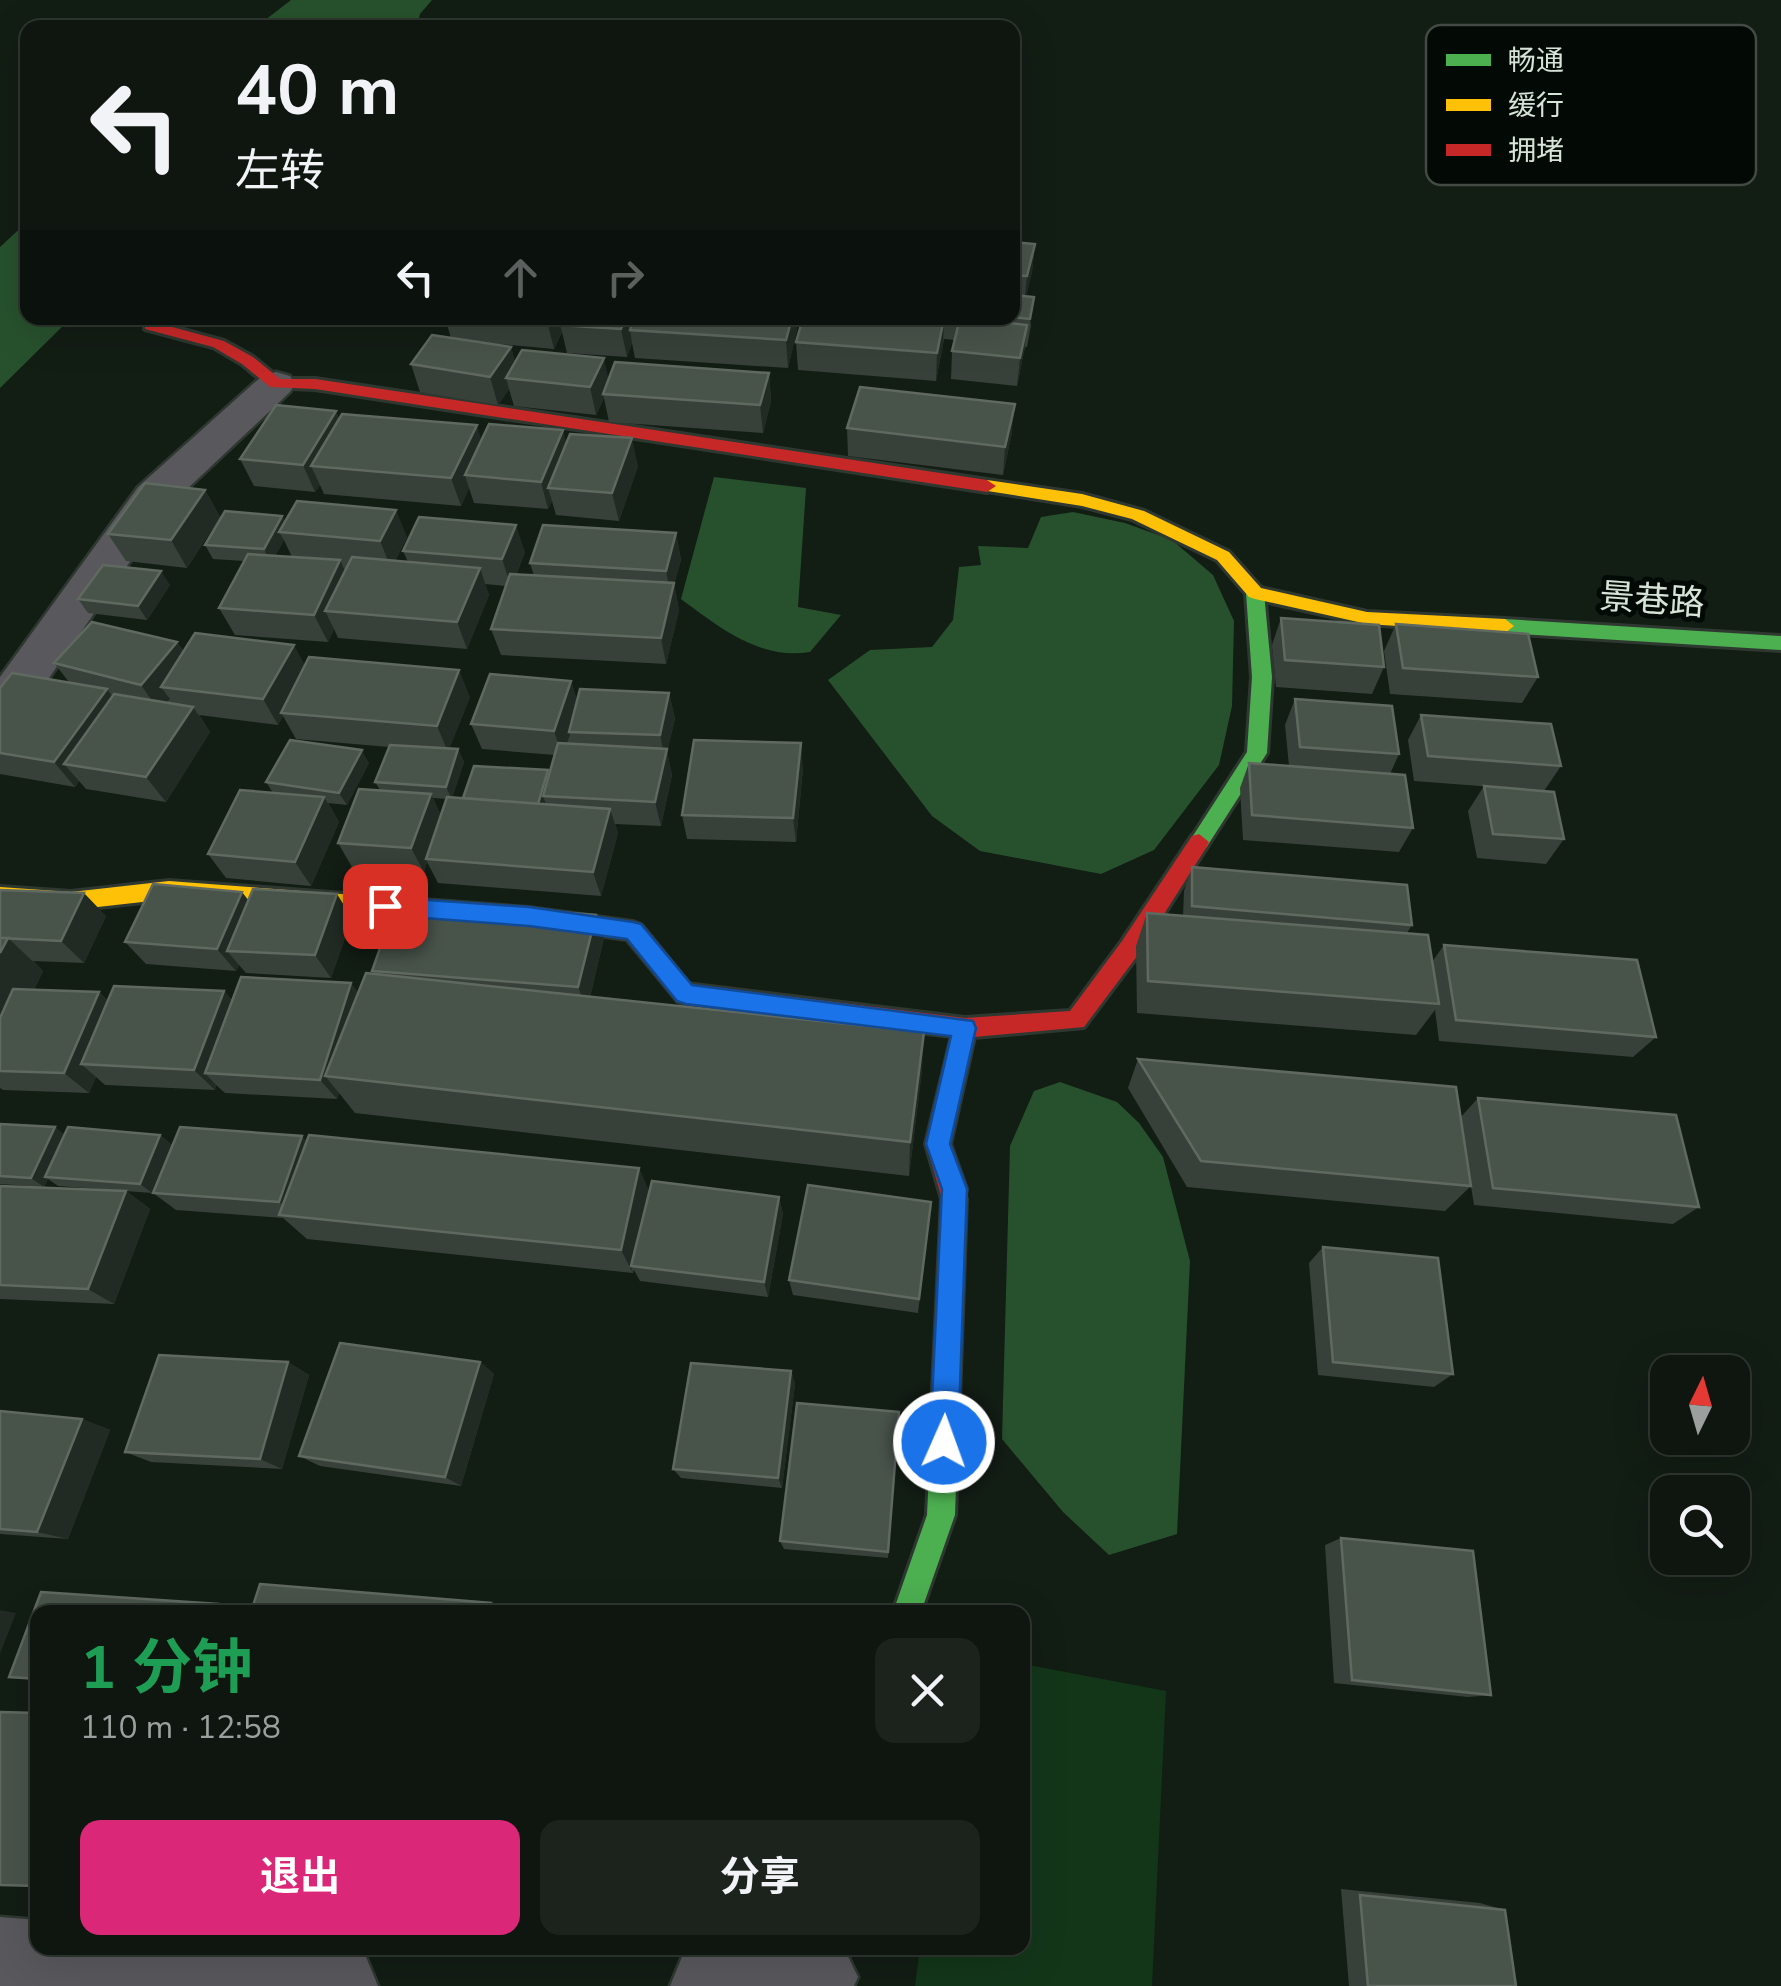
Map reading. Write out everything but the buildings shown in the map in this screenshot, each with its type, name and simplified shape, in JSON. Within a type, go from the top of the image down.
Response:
[{"type":"street","points":[[150,326],[223,340],[258,364],[276,384]]},
{"type":"street","points":[[0,712],[153,498],[276,384],[315,384],[1082,500],[1138,515],[1223,556],[1255,592],[1262,676],[1256,754],[1130,948],[1076,1020],[965,1028],[686,994],[633,931],[529,916],[169,890],[71,901],[0,896]]},
{"type":"street","name":"景巷路","points":[[1255,592],[1367,618],[1781,643]]},
{"type":"street","points":[[909,1605],[941,1515],[954,1189],[938,1144],[965,1028]]},
{"type":"street","points":[[0,1957],[337,1986]]},
{"type":"street","points":[[711,1986],[820,1970]]},
{"type":"shaded area","points":[[291,0],[432,0],[419,20],[265,20]]},
{"type":"shaded area","points":[[20,228],[20,325],[64,325],[0,388],[0,247]]},
{"type":"shaded area","points":[[714,477],[806,488],[798,607],[841,615],[810,652],[774,651],[757,646],[726,631],[681,599]]},
{"type":"shaded area","points":[[1073,512],[1125,523],[1172,540],[1213,575],[1234,621],[1232,706],[1219,765],[1154,850],[1101,874],[980,851],[932,816],[828,680],[870,650],[932,647],[953,620],[959,567],[981,565],[978,546],[1028,548],[1041,517]]},
{"type":"shaded area","points":[[1060,1082],[1117,1102],[1139,1123],[1163,1157],[1190,1261],[1177,1534],[1109,1555],[1063,1512],[1002,1439],[1010,1146],[1034,1091]]},
{"type":"shaded area","points":[[1030,1665],[1166,1691],[1152,1986],[915,1986],[919,1955],[1030,1955]]},
{"type":"traffic: fast","points":[[1199,842],[1257,753],[1262,677],[1255,593]]},
{"type":"traffic: fast","points":[[1505,626],[1781,643]]},
{"type":"traffic: fast","points":[[909,1605],[941,1515],[954,1199]]},
{"type":"traffic: slow","points":[[987,486],[1082,500],[1138,515],[1223,556],[1255,593],[1367,618],[1505,626]]},
{"type":"traffic: slow","points":[[0,896],[71,901],[169,890],[529,917],[633,931],[686,994]]},
{"type":"traffic: jam","points":[[150,326],[218,344],[248,360],[276,384],[315,384],[987,486]]},
{"type":"traffic: jam","points":[[954,1199],[938,1144],[965,1028],[1076,1020],[1130,948],[1199,842]]},
{"type":"traffic: jam","points":[[686,994],[965,1028]]},
{"type":"route","points":[[385,906],[529,916],[633,931],[686,994],[965,1028],[938,1144],[954,1189],[944,1442]]}]
